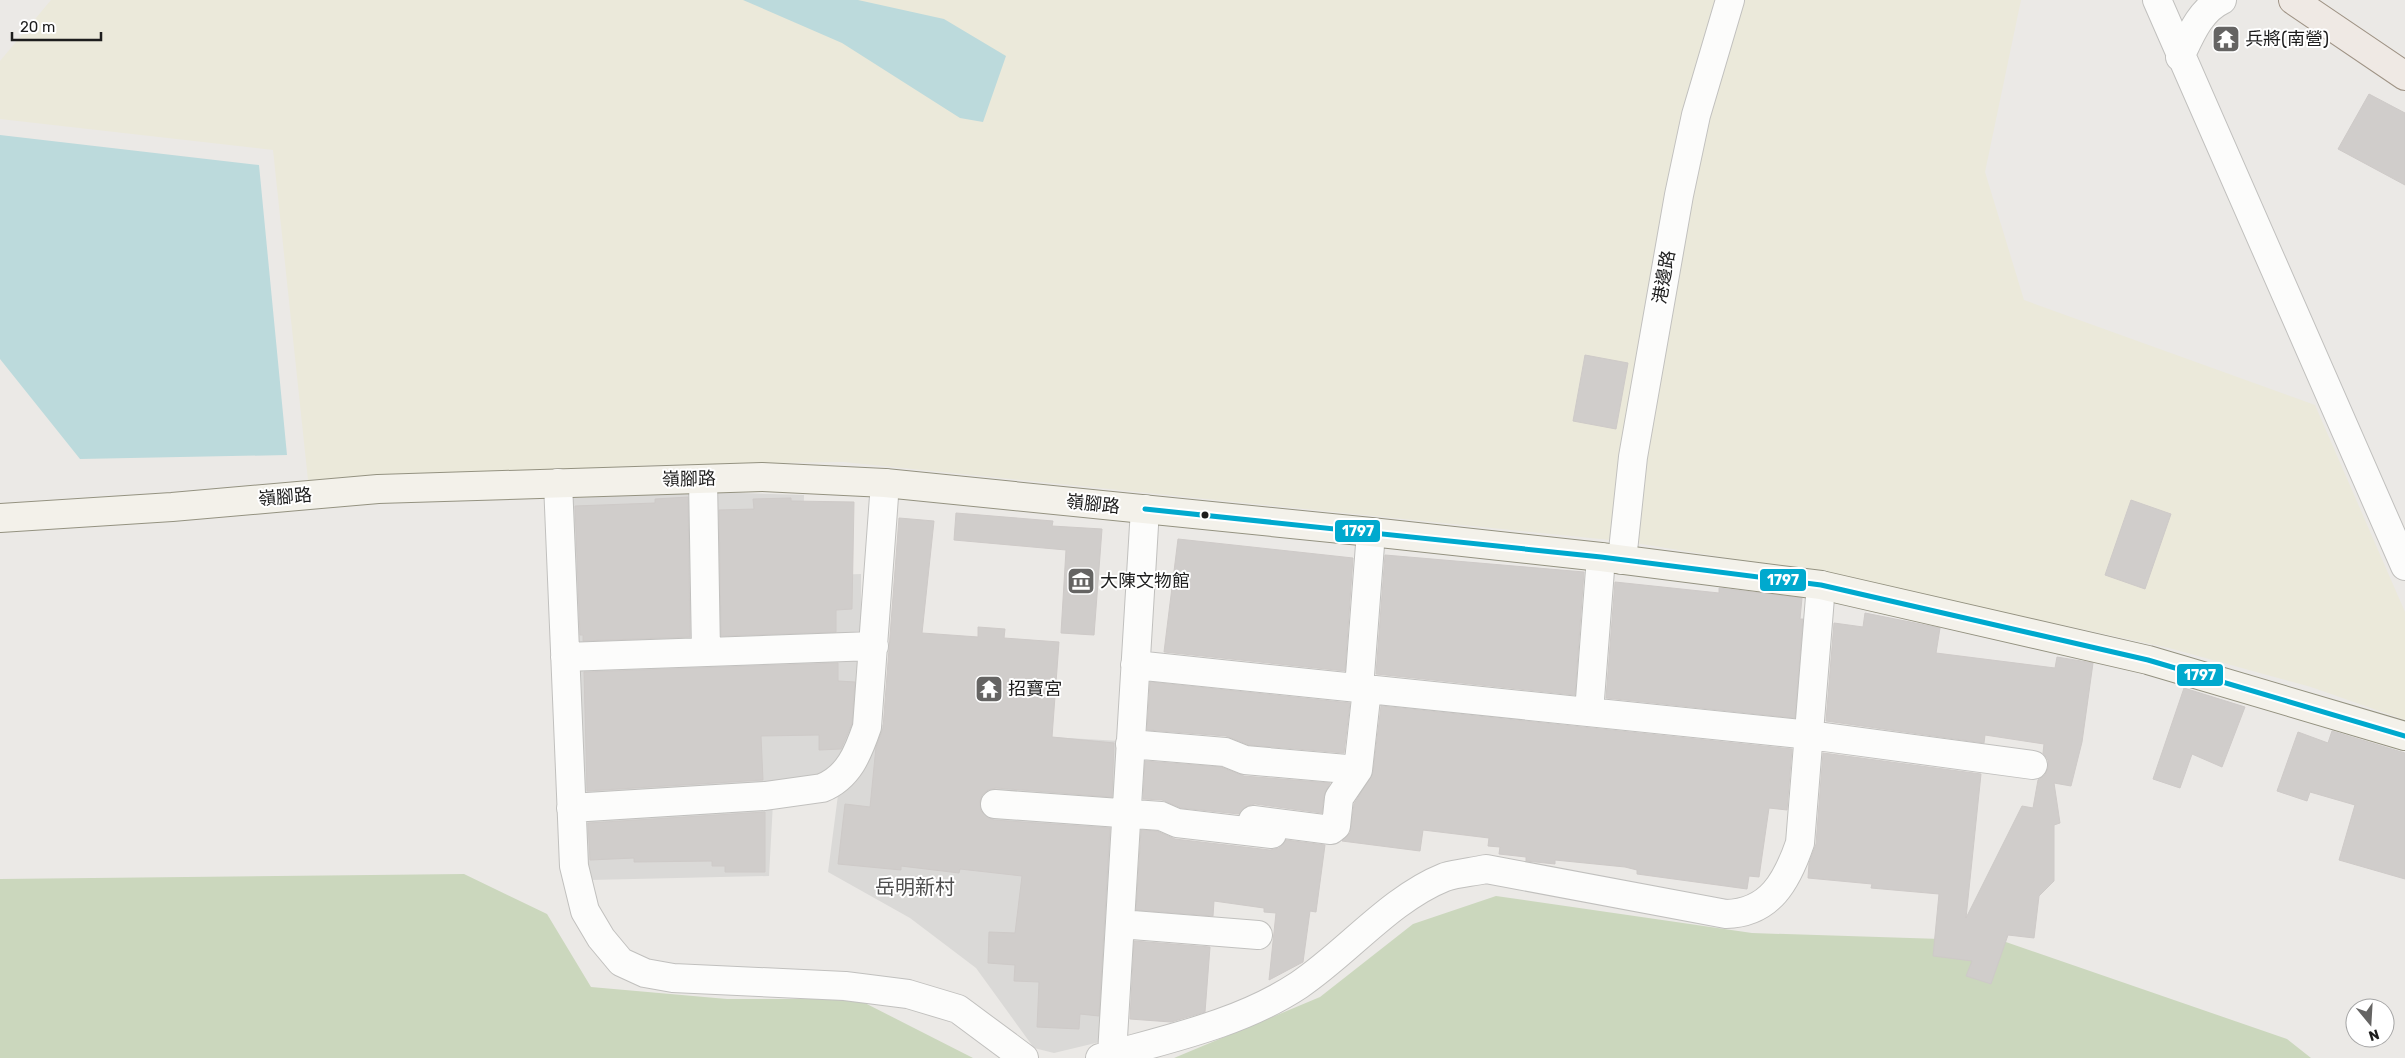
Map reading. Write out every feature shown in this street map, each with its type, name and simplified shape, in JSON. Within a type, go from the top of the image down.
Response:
[{"type":"main road","points":[[2293,0],[2405,76]]},
{"type":"street","name":"港邊路","points":[[1589,712],[1612,558],[1677,205],[1696,115],[1730,0]]},
{"type":"street","points":[[2157,0],[2180,57],[2405,566]]},
{"type":"street","points":[[2180,57],[2194,29],[2212,4],[2222,0]]},
{"type":"street","name":"嶺腳路","points":[[0,518],[172,507],[378,489],[703,479],[805,478],[885,483],[1612,558],[1821,585],[2148,660],[2405,736]]},
{"type":"street","points":[[703,479],[706,652]]},
{"type":"street","points":[[558,483],[574,866],[585,911],[601,938],[620,962],[645,973],[673,978],[845,986],[908,994],[958,1010],[1024,1058]]},
{"type":"street","points":[[571,808],[765,796],[816,789],[831,784],[847,771],[867,727],[885,483]]},
{"type":"street","points":[[1146,509],[1120,924],[1106,1056],[1229,1020],[1275,998],[1299,984],[1416,891],[1447,877],[1486,869],[1726,914],[1743,914],[1760,907],[1771,898],[1782,882],[1793,863],[1800,843],[1821,585]]},
{"type":"street","points":[[1222,816],[1331,830],[1336,826],[1339,798],[1358,770],[1371,532]]},
{"type":"street","points":[[566,657],[874,646]]},
{"type":"street","points":[[1135,665],[1810,735],[2033,765]]},
{"type":"street","points":[[1130,744],[1225,752],[1245,760],[1358,770]]},
{"type":"street","points":[[995,804],[1161,816],[1177,823],[1272,834]]},
{"type":"street","points":[[1120,924],[1258,935]]},
{"type":"shaded area","points":[[51,0],[2021,0],[1985,172],[2024,300],[2315,405],[2405,612],[2405,720],[2311,687],[2169,648],[1826,574],[1629,542],[843,462],[657,465],[468,474],[361,476],[308,480],[273,150],[0,119],[0,61]]},
{"type":"shaded area","points":[[709,492],[804,495],[802,576],[861,574],[861,657],[855,722],[946,731],[1120,741],[1104,1041],[1054,1053],[1034,1048],[976,968],[910,918],[828,872],[838,795],[773,803],[769,876],[590,880],[587,855],[571,498]]},
{"type":"green space","points":[[464,874],[547,914],[591,987],[727,999],[857,999],[973,1058],[0,1058],[0,879]]},
{"type":"green space","points":[[1496,896],[1752,933],[2003,941],[2287,1039],[2311,1058],[1174,1058],[1320,997],[1413,924]]},
{"type":"water","points":[[743,0],[858,0],[944,19],[1006,56],[983,122],[960,118],[842,43]]},
{"type":"water","points":[[0,135],[259,165],[287,455],[80,459],[0,359]]},
{"type":"building","points":[[2369,94],[2405,113],[2405,185],[2338,149]]},
{"type":"building","points":[[1585,355],[1628,363],[1616,429],[1573,421]]},
{"type":"building","points":[[688,497],[690,637],[583,641],[583,635],[580,635],[575,506],[655,503],[655,499]]},
{"type":"building","points":[[791,498],[791,501],[854,502],[852,609],[836,610],[836,632],[721,636],[719,510],[754,509],[753,499]]},
{"type":"building","points":[[2131,500],[2171,514],[2145,589],[2105,575]]},
{"type":"building","points":[[956,513],[1053,521],[1052,526],[1102,529],[1094,635],[1061,633],[1066,550],[954,540]]},
{"type":"building","points":[[899,518],[934,521],[922,633],[978,637],[978,627],[1005,629],[1004,638],[1059,642],[1052,737],[1114,743],[1112,797],[996,788],[988,790],[982,795],[980,802],[981,811],[987,817],[994,820],[1110,828],[1099,1016],[1080,1014],[1079,1029],[1037,1027],[1039,982],[1014,981],[1015,965],[988,963],[989,932],[1015,933],[1022,876],[960,869],[959,873],[901,866],[901,870],[838,864],[845,804],[870,807],[876,747],[883,728]]},
{"type":"building","points":[[1178,539],[1353,558],[1345,671],[1164,652]]},
{"type":"building","points":[[1385,555],[1584,572],[1575,695],[1376,674]]},
{"type":"building","points":[[1615,582],[1719,593],[1719,588],[1802,598],[1800,619],[1803,619],[1795,718],[1606,698]]},
{"type":"building","points":[[1865,613],[1940,628],[1936,653],[2055,668],[2057,657],[2093,663],[2082,742],[2071,786],[2054,783],[2060,823],[2054,825],[2054,881],[2039,896],[2034,938],[2008,935],[1991,984],[1966,976],[1972,961],[1933,956],[1939,894],[1871,888],[1872,884],[1808,878],[1809,863],[1816,844],[1823,753],[1981,774],[1966,918],[2022,806],[2033,808],[2038,780],[2045,775],[2048,768],[2048,760],[2043,753],[2044,744],[1985,735],[1984,743],[1826,721],[1834,623],[1863,627]]},
{"type":"building","points":[[838,663],[838,681],[855,682],[852,724],[841,749],[819,750],[819,735],[761,736],[763,780],[587,791],[584,672]]},
{"type":"building","points":[[1150,682],[1350,703],[1344,753],[1249,745],[1226,736],[1147,730]]},
{"type":"building","points":[[2184,688],[2245,707],[2222,767],[2192,754],[2180,788],[2153,779]]},
{"type":"building","points":[[1381,706],[1792,749],[1787,810],[1769,808],[1759,877],[1749,876],[1747,889],[1637,874],[1637,870],[1625,867],[1555,860],[1555,864],[1526,861],[1526,857],[1499,854],[1500,847],[1488,846],[1489,838],[1423,830],[1420,851],[1342,841],[1350,833],[1354,804],[1373,772]]},
{"type":"building","points":[[2332,731],[2405,753],[2405,879],[2339,860],[2355,805],[2310,792],[2307,801],[2277,791],[2298,732],[2328,743]]},
{"type":"building","points":[[1145,761],[1221,767],[1244,776],[1330,783],[1324,796],[1322,813],[1255,804],[1247,806],[1239,814],[1181,808],[1162,800],[1143,799]]},
{"type":"building","points":[[765,812],[765,872],[725,872],[725,866],[712,866],[712,861],[634,862],[634,858],[590,860],[588,823]]},
{"type":"building","points":[[1141,830],[1157,831],[1175,839],[1270,850],[1279,848],[1286,840],[1325,845],[1316,912],[1310,911],[1303,962],[1269,980],[1276,913],[1264,912],[1264,908],[1214,901],[1213,916],[1136,910]]},
{"type":"building","points":[[1134,941],[1210,947],[1205,1012],[1171,1022],[1130,1019]]},
{"type":"transit line","name":"1797","points":[[1145,509],[1601,557],[1821,585],[2148,660],[2405,736]]},
{"type":"place","name":"兵將(南營)","points":[[2226,39]]},
{"type":"place","name":"大陳文物館","points":[[1081,581]]},
{"type":"place","name":"招寶宮","points":[[989,689]]},
{"type":"district","name":"岳明新村","points":[[915,887]]}]
